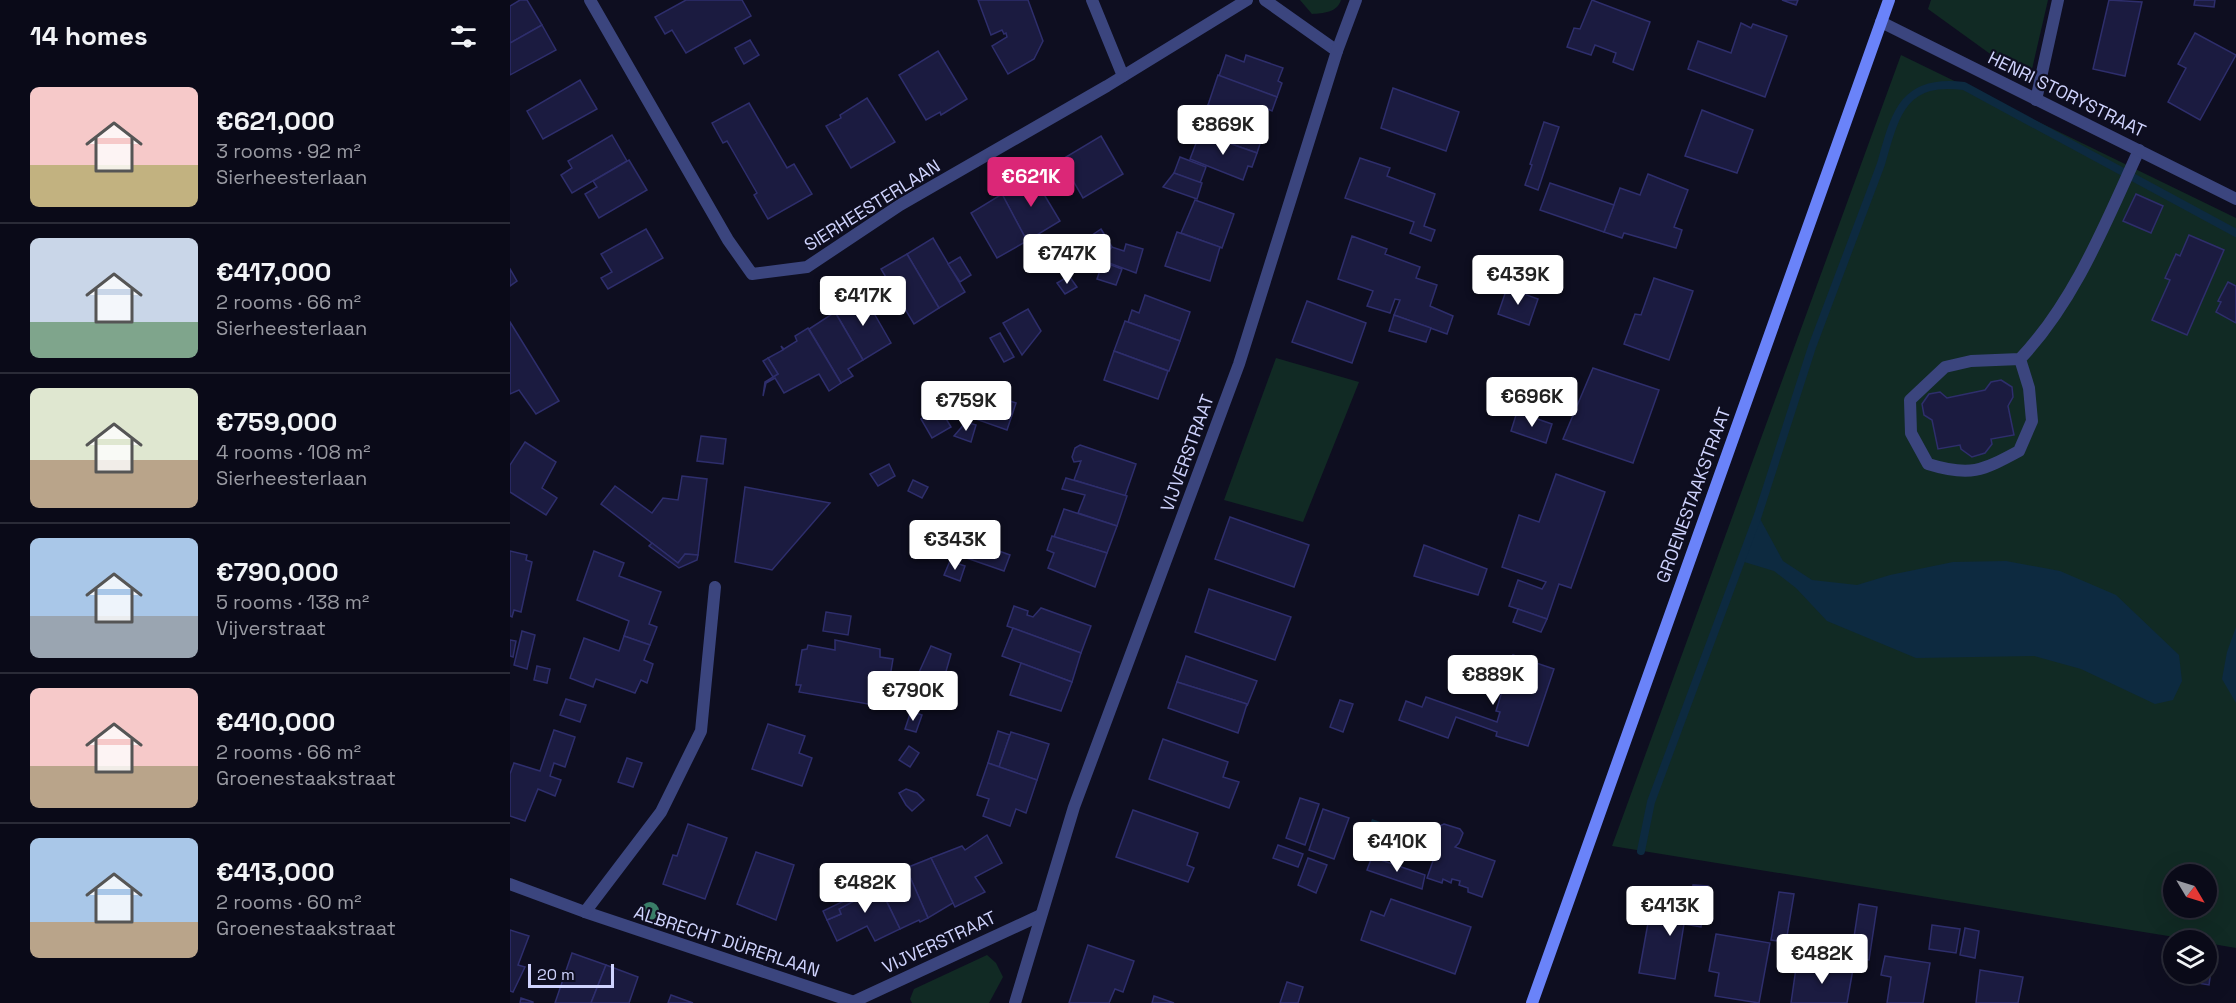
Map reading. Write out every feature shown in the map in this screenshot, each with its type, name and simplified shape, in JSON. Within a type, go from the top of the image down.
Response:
[{"type":"street","name":"SIERHEESTERLAAN","points":[[590,0],[728,240],[752,274],[807,267],[900,205],[1124,76],[1247,0]]},
{"type":"street","points":[[1092,0],[1124,76]]},
{"type":"street","points":[[1265,0],[1337,51]]},
{"type":"street","name":"VIJVERSTRAAT","points":[[1015,1003],[1074,807],[1239,364],[1337,51],[1356,0]]},
{"type":"street","name":"GROENESTAAKSTRAAT","points":[[1532,1003],[1889,0]]},
{"type":"street","points":[[2036,100],[2058,0]]},
{"type":"street","name":"HENRI STORYSTRAAT","points":[[1881,22],[2236,199]]},
{"type":"street","points":[[2020,359],[2029,388],[2032,421],[2019,452],[1986,469],[1953,472],[1928,464],[1911,433],[1910,400],[1945,367],[1971,361],[2020,359],[2057,312],[2096,245],[2139,150]]},
{"type":"street","points":[[585,912],[661,812],[701,732],[715,587]]},
{"type":"street","name":"ALBRECHT DÜRERLAAN","points":[[510,884],[585,912],[855,1002]]},
{"type":"street","name":"VIJVERSTRAAT","points":[[855,1002],[1041,915]]},
{"type":"green space","points":[[1300,0],[1341,0],[1333,10],[1312,14]]},
{"type":"green space","points":[[1931,0],[2048,0],[2029,82],[1928,9]]},
{"type":"green space","points":[[1901,55],[2236,218],[2236,948],[2217,945],[2217,930],[2163,930],[2163,935],[1612,846]]},
{"type":"green space","points":[[1276,358],[1359,382],[1303,522],[1224,500]]},
{"type":"green space","points":[[987,955],[996,963],[1003,977],[989,1003],[912,1003],[910,999],[914,989]]},
{"type":"water","points":[[1758,515],[1783,561],[1812,580],[1857,585],[1890,575],[1953,562],[2006,561],[2060,571],[2116,595],[2179,655],[2182,681],[2173,700],[2155,704],[2081,669],[2034,656],[1916,658],[1827,621],[1796,588],[1774,571],[1741,561]]},
{"type":"water","points":[[2236,627],[2236,703],[2222,679],[2227,652]]},
{"type":"water","points":[[1372,819],[1409,832],[1403,846],[1367,834]]},
{"type":"building","points":[[520,0],[527,0],[542,25],[510,43],[510,6]]},
{"type":"building","points":[[686,0],[742,0],[751,16],[686,53],[672,30],[665,34],[655,17]]},
{"type":"building","points":[[978,0],[1028,0],[1043,41],[1034,59],[1008,74],[992,46],[1007,37],[1006,33],[1004,34],[1002,30],[991,35]]},
{"type":"building","points":[[1592,0],[1650,22],[1633,70],[1613,62],[1616,53],[1595,45],[1591,55],[1567,47],[1574,28],[1580,29]]},
{"type":"building","points":[[1782,0],[1798,0],[1796,5]]},
{"type":"building","points":[[2109,0],[2142,2],[2125,76],[2093,69]]},
{"type":"building","points":[[2195,0],[2215,0],[2214,7],[2194,5]]},
{"type":"building","points":[[1741,23],[1751,28],[1753,24],[1787,36],[1765,97],[1688,69],[1698,41],[1731,53]]},
{"type":"building","points":[[542,25],[556,50],[510,75],[510,43]]},
{"type":"building","points":[[2195,33],[2236,55],[2200,120],[2168,102],[2186,68],[2178,64]]},
{"type":"building","points":[[750,40],[759,55],[744,64],[735,48]]},
{"type":"building","points":[[938,51],[967,99],[941,115],[940,112],[926,120],[899,75]]},
{"type":"building","points":[[1226,55],[1244,62],[1246,55],[1283,68],[1278,81],[1282,83],[1277,97],[1219,76]]},
{"type":"building","points":[[1218,75],[1277,97],[1272,111],[1268,109],[1263,124],[1208,105]]},
{"type":"building","points":[[580,80],[597,109],[543,139],[527,111]]},
{"type":"building","points":[[1393,88],[1459,112],[1446,151],[1381,128]]},
{"type":"building","points":[[867,98],[895,142],[851,168],[826,126],[841,118],[840,115]]},
{"type":"building","points":[[749,103],[787,168],[794,164],[812,194],[768,219],[754,195],[757,193],[727,141],[723,143],[712,123]]},
{"type":"building","points":[[1208,105],[1263,124],[1258,137],[1262,138],[1257,153],[1198,132]]},
{"type":"building","points":[[1702,110],[1753,130],[1737,173],[1685,156]]},
{"type":"building","points":[[1544,122],[1559,127],[1538,190],[1525,185]]},
{"type":"building","points":[[1200,133],[1257,153],[1252,167],[1248,166],[1243,180],[1190,159]]},
{"type":"building","points":[[612,135],[627,161],[572,193],[561,175],[572,168],[568,161]]},
{"type":"building","points":[[1101,136],[1123,174],[1083,198],[1061,160]]},
{"type":"building","points":[[1180,157],[1206,167],[1200,183],[1174,173]]},
{"type":"building","points":[[1360,158],[1390,168],[1387,176],[1435,194],[1424,226],[1435,230],[1431,241],[1410,233],[1414,222],[1345,198]]},
{"type":"building","points":[[629,160],[647,190],[599,218],[585,194],[597,187],[593,181]]},
{"type":"building","points":[[1174,173],[1202,183],[1197,199],[1163,187]]},
{"type":"building","points":[[1648,174],[1688,190],[1674,227],[1682,230],[1676,248],[1624,233],[1622,238],[1604,232],[1620,188],[1640,195]]},
{"type":"building","points":[[1033,176],[1060,221],[1027,241],[1002,194]]},
{"type":"building","points":[[1550,183],[1614,205],[1604,232],[1540,210]]},
{"type":"building","points":[[1002,194],[1027,241],[997,258],[971,213]]},
{"type":"building","points":[[2136,194],[2163,206],[2151,233],[2123,221]]},
{"type":"building","points":[[1195,200],[1234,214],[1222,248],[1181,233]]},
{"type":"building","points":[[646,229],[663,258],[608,289],[601,278],[612,272],[601,254]]},
{"type":"building","points":[[1101,229],[1112,247],[1101,260],[1088,238]]},
{"type":"building","points":[[1177,232],[1220,247],[1210,281],[1165,266]]},
{"type":"building","points":[[2189,235],[2224,250],[2187,335],[2152,320],[2170,280],[2165,278],[2176,254],[2180,256]]},
{"type":"building","points":[[1352,236],[1387,249],[1385,254],[1420,267],[1416,278],[1437,285],[1430,306],[1453,316],[1447,334],[1394,315],[1400,300],[1395,299],[1390,313],[1367,306],[1373,291],[1338,279]]},
{"type":"building","points":[[933,238],[965,292],[939,308],[907,254]]},
{"type":"building","points":[[1088,238],[1101,260],[1091,272],[1076,245]]},
{"type":"building","points":[[1126,244],[1143,249],[1136,273],[1101,260],[1112,247],[1124,251]]},
{"type":"building","points":[[907,254],[939,308],[914,324],[881,269]]},
{"type":"building","points":[[960,257],[971,275],[960,282],[948,264]]},
{"type":"building","points":[[1103,262],[1122,269],[1116,285],[1097,279]]},
{"type":"building","points":[[510,269],[517,281],[510,286]]},
{"type":"building","points":[[1069,276],[1077,287],[1065,294],[1057,283]]},
{"type":"building","points":[[1654,278],[1693,291],[1669,360],[1624,344],[1635,314],[1641,315]]},
{"type":"building","points":[[2228,282],[2236,286],[2236,323],[2216,312],[2221,302],[2218,301]]},
{"type":"building","points":[[1507,288],[1538,299],[1529,325],[1498,314]]},
{"type":"building","points":[[863,294],[891,343],[863,360],[835,312]]},
{"type":"building","points":[[1145,295],[1190,312],[1180,341],[1128,322],[1132,310],[1139,313]]},
{"type":"building","points":[[1307,301],[1366,323],[1352,363],[1292,342]]},
{"type":"building","points":[[1028,309],[1041,331],[1022,355],[1003,323]]},
{"type":"building","points":[[835,312],[863,360],[848,369],[853,376],[841,383],[809,329]]},
{"type":"building","points":[[1394,315],[1431,328],[1426,342],[1389,331]]},
{"type":"building","points":[[1125,321],[1180,341],[1169,371],[1114,351]]},
{"type":"building","points":[[510,322],[559,401],[536,414],[519,390],[510,394]]},
{"type":"building","points":[[808,328],[841,383],[829,391],[819,374],[784,393],[775,378],[766,383],[763,396],[765,382],[778,374],[768,358],[783,350],[781,346],[784,349],[797,341],[795,336]]},
{"type":"building","points":[[1000,333],[1014,357],[1004,362],[990,338]]},
{"type":"building","points":[[1114,351],[1168,371],[1158,399],[1104,380]]},
{"type":"building","points":[[768,358],[778,374],[773,377],[763,361]]},
{"type":"building","points":[[1593,368],[1659,390],[1633,463],[1563,439]]},
{"type":"building","points":[[2001,380],[2012,387],[2013,397],[2008,406],[2014,435],[1991,439],[1992,444],[1985,453],[1972,457],[1961,449],[1960,445],[1938,449],[1932,420],[1924,415],[1922,404],[1929,394],[1940,392],[1947,398],[1985,390],[1991,382]]},
{"type":"building","points":[[960,387],[967,400],[954,409],[946,396]]},
{"type":"building","points":[[989,394],[1016,403],[1007,430],[970,417]]},
{"type":"building","points":[[939,407],[951,427],[932,438],[921,419]]},
{"type":"building","points":[[1517,412],[1552,424],[1546,443],[1511,431]]},
{"type":"building","points":[[966,422],[976,425],[971,442],[954,436]]},
{"type":"building","points":[[701,436],[726,439],[723,464],[697,461]]},
{"type":"building","points":[[525,442],[556,462],[542,488],[557,498],[546,515],[510,492],[510,465]]},
{"type":"building","points":[[1080,445],[1136,464],[1125,496],[1074,480],[1081,461],[1074,462],[1072,457],[1075,448]]},
{"type":"building","points":[[889,464],[895,476],[878,486],[870,474]]},
{"type":"building","points":[[1556,474],[1605,492],[1571,588],[1559,584],[1547,619],[1509,606],[1518,580],[1542,589],[1546,582],[1502,567],[1519,515],[1539,522]]},
{"type":"building","points":[[682,476],[707,479],[698,555],[685,554],[678,563],[601,504],[615,486],[652,513],[663,498],[678,500]]},
{"type":"building","points":[[1066,478],[1127,496],[1117,526],[1078,513],[1085,495],[1062,489]]},
{"type":"building","points":[[913,480],[928,487],[922,498],[908,491]]},
{"type":"building","points":[[745,487],[830,503],[772,570],[735,562]]},
{"type":"building","points":[[1064,509],[1117,526],[1107,553],[1054,537]]},
{"type":"building","points":[[1230,517],[1309,545],[1294,587],[1215,559]]},
{"type":"building","points":[[1052,536],[1107,553],[1095,587],[1048,568],[1054,553],[1047,550]]},
{"type":"building","points":[[960,541],[975,547],[977,543],[1010,555],[1004,571],[955,554]]},
{"type":"building","points":[[652,543],[678,563],[685,554],[698,555],[697,560],[679,568],[649,546]]},
{"type":"building","points":[[1424,545],[1487,569],[1478,595],[1414,576]]},
{"type":"building","points":[[510,551],[527,555],[526,560],[532,562],[521,612],[514,610],[512,617],[510,616]]},
{"type":"building","points":[[594,551],[624,563],[619,576],[661,592],[649,624],[657,627],[650,645],[624,636],[629,621],[577,600]]},
{"type":"building","points":[[950,561],[965,566],[960,581],[944,575]]},
{"type":"building","points":[[1209,589],[1291,617],[1275,660],[1195,632]]},
{"type":"building","points":[[1014,606],[1028,611],[1027,615],[1033,617],[1041,608],[1091,626],[1081,653],[1007,626]]},
{"type":"building","points":[[1518,609],[1547,619],[1541,632],[1513,622]]},
{"type":"building","points":[[826,612],[851,616],[848,635],[823,631]]},
{"type":"building","points":[[1013,628],[1081,653],[1072,682],[1002,656]]},
{"type":"building","points":[[522,631],[535,635],[527,669],[514,665]]},
{"type":"building","points":[[624,636],[650,645],[644,660],[653,664],[647,683],[641,680],[635,693],[596,679],[593,687],[570,678],[584,638],[619,651]]},
{"type":"building","points":[[510,640],[516,641],[513,657],[510,656]]},
{"type":"building","points":[[835,640],[880,649],[880,657],[893,659],[885,707],[799,692],[801,685],[796,685],[802,650],[807,649],[808,645],[835,650]]},
{"type":"building","points":[[931,646],[951,654],[941,689],[916,679]]},
{"type":"building","points":[[1513,655],[1554,669],[1528,746],[1496,736],[1497,732],[1456,717],[1448,738],[1399,720],[1406,701],[1422,707],[1426,697],[1497,722],[1500,712],[1496,711]]},
{"type":"building","points":[[1186,656],[1257,681],[1247,706],[1247,704],[1177,682]]},
{"type":"building","points":[[1021,663],[1072,682],[1061,711],[1010,695]]},
{"type":"building","points":[[537,666],[550,669],[547,683],[534,680]]},
{"type":"building","points":[[916,679],[941,689],[934,705],[910,696]]},
{"type":"building","points":[[1177,682],[1247,704],[1238,733],[1168,708]]},
{"type":"building","points":[[566,699],[586,705],[580,722],[560,715]]},
{"type":"building","points":[[1340,700],[1353,704],[1343,732],[1330,727]]},
{"type":"building","points":[[911,711],[922,715],[916,732],[905,729]]},
{"type":"building","points":[[768,724],[805,736],[799,753],[812,758],[802,786],[752,769]]},
{"type":"building","points":[[554,730],[575,737],[565,767],[554,763],[550,776],[561,780],[555,796],[538,789],[525,821],[510,816],[510,774],[514,763],[540,771]]},
{"type":"building","points":[[998,731],[1010,735],[999,767],[988,763]]},
{"type":"building","points":[[1011,732],[1049,744],[1037,780],[999,767]]},
{"type":"building","points":[[1163,739],[1228,762],[1223,777],[1239,782],[1229,808],[1149,779]]},
{"type":"building","points":[[909,746],[919,753],[910,767],[899,760]]},
{"type":"building","points":[[627,758],[642,763],[633,787],[618,782]]},
{"type":"building","points":[[988,763],[1037,780],[1026,813],[1016,809],[1010,826],[983,816],[989,799],[977,795]]},
{"type":"building","points":[[906,789],[917,793],[924,800],[912,811],[899,793]]},
{"type":"building","points":[[1300,798],[1319,804],[1305,845],[1286,838]]},
{"type":"building","points":[[1323,809],[1349,818],[1334,859],[1309,850]]},
{"type":"building","points":[[1133,810],[1198,833],[1187,865],[1194,868],[1188,882],[1116,857]]},
{"type":"building","points":[[688,824],[727,838],[705,899],[663,884],[673,855],[677,856]]},
{"type":"building","points":[[1444,824],[1460,829],[1463,833],[1455,847],[1495,861],[1482,897],[1468,892],[1468,888],[1459,885],[1460,881],[1452,879],[1451,883],[1443,879],[1442,883],[1427,878],[1440,841],[1436,836],[1439,826]]},
{"type":"building","points":[[987,835],[1002,863],[975,877],[985,892],[955,907],[931,858],[962,846],[965,850]]},
{"type":"building","points":[[1278,845],[1303,854],[1298,867],[1273,858]]},
{"type":"building","points":[[756,852],[794,865],[776,920],[737,904]]},
{"type":"building","points":[[1372,857],[1425,875],[1422,889],[1367,870]]},
{"type":"building","points":[[931,858],[953,903],[928,918],[906,868]]},
{"type":"building","points":[[1308,858],[1327,865],[1316,893],[1298,885]]},
{"type":"building","points":[[907,870],[928,918],[900,929],[878,883]]},
{"type":"building","points":[[874,876],[900,929],[875,941],[867,926],[837,941],[827,920],[841,914],[839,909],[854,901],[852,897],[867,889],[862,881]]},
{"type":"building","points":[[1693,885],[1708,886],[1701,927],[1684,924],[1675,979],[1639,973],[1648,923],[1653,913],[1688,917]]},
{"type":"building","points":[[1779,892],[1794,894],[1786,942],[1771,940]]},
{"type":"building","points":[[852,897],[854,901],[839,909],[841,914],[827,920],[823,911]]},
{"type":"building","points":[[1391,899],[1471,927],[1455,974],[1361,940],[1371,911],[1384,916]]},
{"type":"building","points":[[1859,904],[1877,907],[1869,960],[1851,957]]},
{"type":"building","points":[[1932,925],[1960,929],[1956,953],[1929,949]]},
{"type":"building","points":[[1965,928],[1979,931],[1975,958],[1960,955]]},
{"type":"building","points":[[510,930],[529,936],[518,965],[525,967],[513,992],[510,991]]},
{"type":"building","points":[[1716,934],[1770,943],[1759,1003],[1715,996],[1719,973],[1709,971]]},
{"type":"building","points":[[1088,945],[1134,961],[1123,992],[1115,989],[1109,1003],[1069,1003]]},
{"type":"building","points":[[572,953],[606,965],[591,1003],[555,1003]]},
{"type":"building","points":[[1885,956],[1930,963],[1923,1003],[1887,1003],[1891,977],[1881,975]]},
{"type":"building","points":[[1815,963],[1853,969],[1847,1003],[1791,1003],[1796,968],[1814,971]]},
{"type":"building","points":[[606,965],[638,977],[629,1003],[591,1003]]},
{"type":"building","points":[[1980,970],[2023,977],[2018,1003],[1976,1003]]},
{"type":"building","points":[[1287,982],[1303,987],[1298,1003],[1280,1003]]},
{"type":"building","points":[[671,995],[693,1003],[668,1003]]},
{"type":"building","points":[[1154,996],[1174,1003],[1152,1003]]},
{"type":"building","points":[[521,998],[533,1002],[533,1003],[520,1003]]},
{"type":"waterway","points":[[1641,851],[1651,802],[1758,515],[1812,347],[1881,164],[1891,130],[1905,103],[1915,94],[1927,88],[1943,85],[1964,86],[2236,233]]}]
